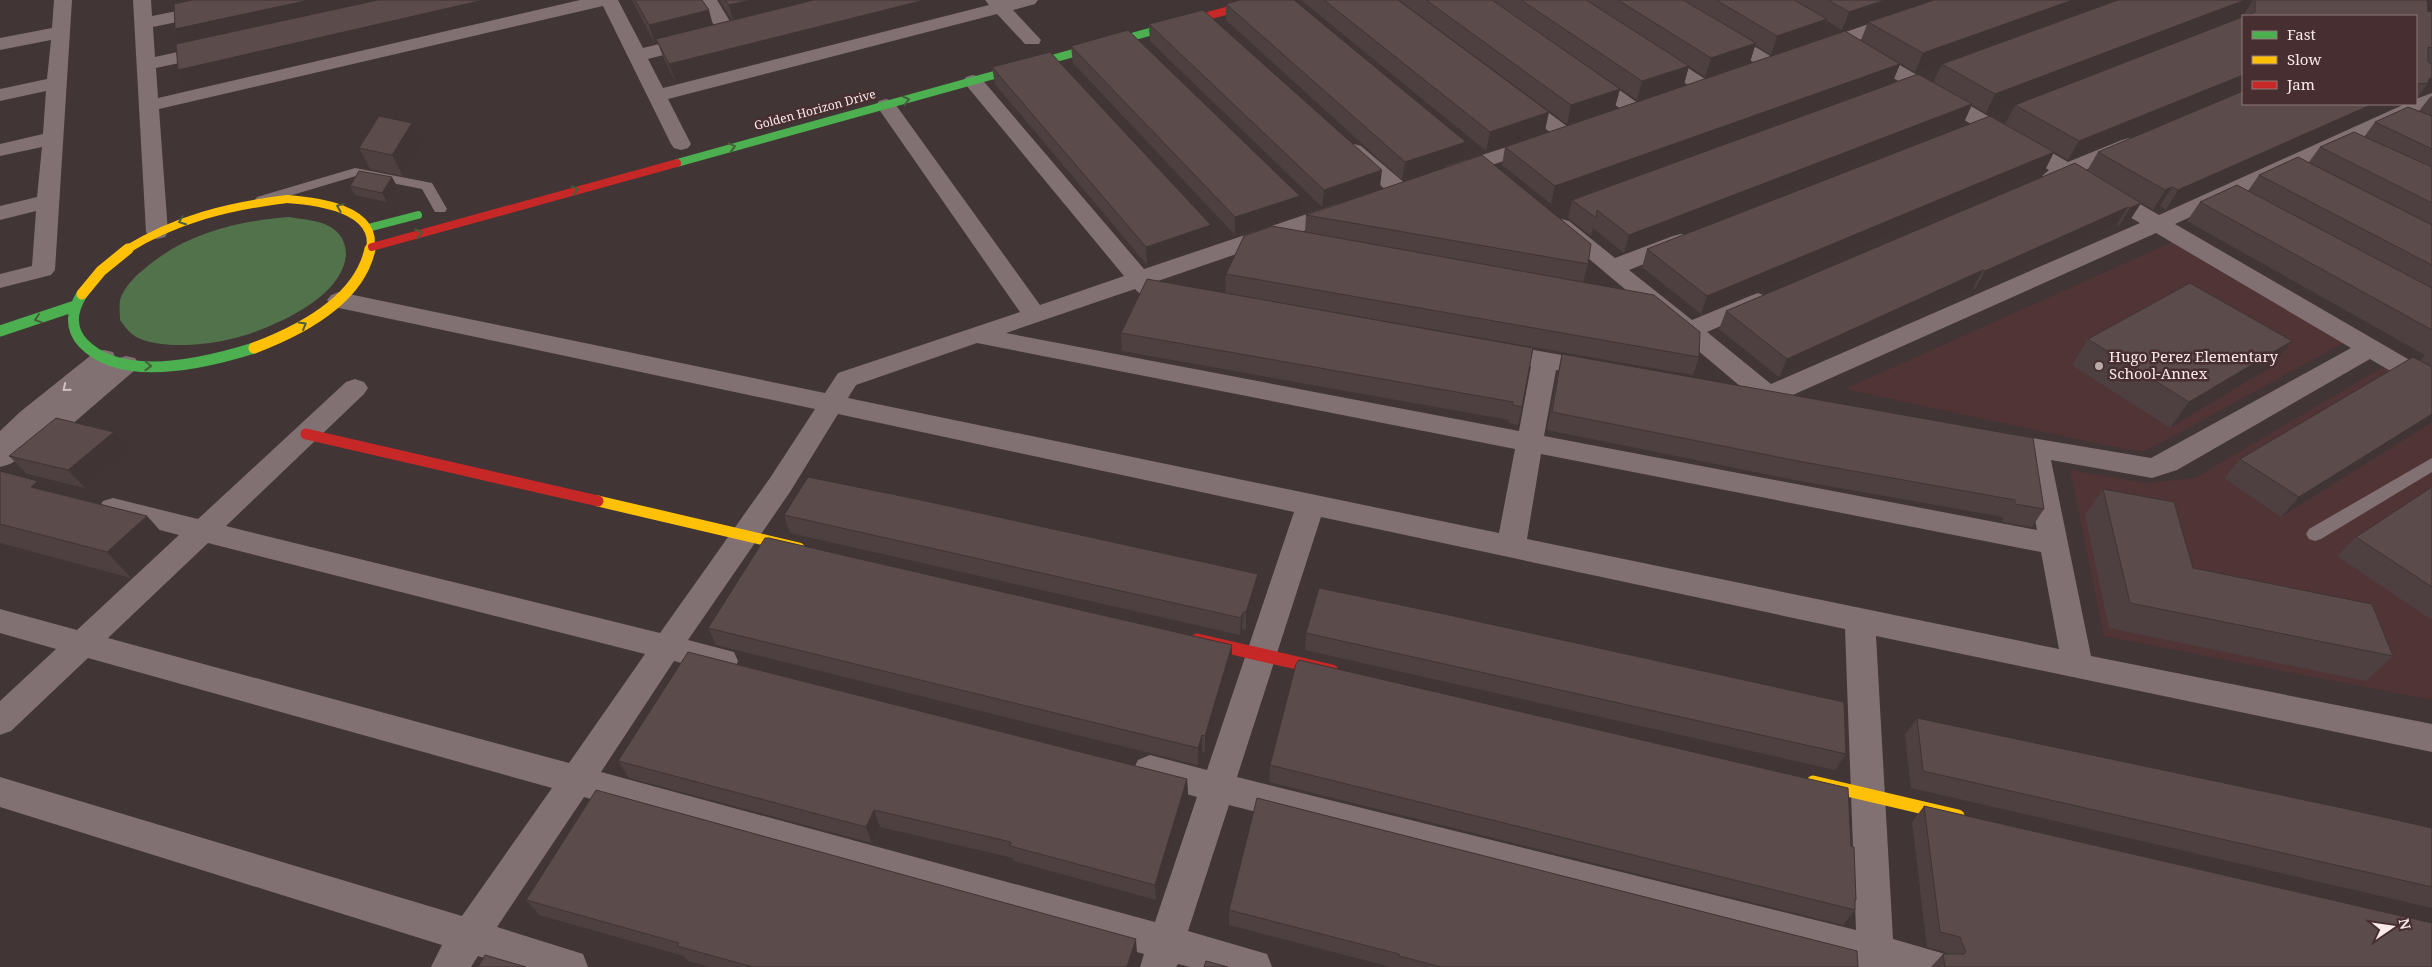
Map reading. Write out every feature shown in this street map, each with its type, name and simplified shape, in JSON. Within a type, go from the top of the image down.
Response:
[{"type":"street","points":[[0,281],[43,270],[63,0]]},
{"type":"street","points":[[142,0],[142,24],[157,232]]},
{"type":"street","points":[[142,24],[258,0]]},
{"type":"street","points":[[148,106],[603,0]]},
{"type":"street","points":[[610,0],[681,144]]},
{"type":"street","points":[[636,56],[737,31],[708,0]]},
{"type":"street","points":[[656,96],[998,4],[1029,0]]},
{"type":"street","name":"Golden Horizon Drive","points":[[372,247],[972,81],[1045,54],[1139,44],[1214,23],[1266,0]]},
{"type":"street","points":[[1664,0],[1785,59]]},
{"type":"street","points":[[1745,72],[1956,0]]},
{"type":"street","points":[[998,4],[1045,54]]},
{"type":"street","points":[[1817,25],[1923,78],[1984,122],[2432,384]]},
{"type":"street","points":[[0,44],[60,32]]},
{"type":"street","points":[[1637,43],[1712,84],[1678,95]]},
{"type":"street","points":[[145,65],[233,46]]},
{"type":"street","points":[[1572,66],[1644,107],[1609,119]]},
{"type":"street","points":[[1885,92],[1923,78]]},
{"type":"street","points":[[972,81],[1147,288],[1176,293]]},
{"type":"street","points":[[0,95],[56,83]]},
{"type":"street","points":[[1269,235],[1310,211],[1400,190],[1574,131],[1502,87]]},
{"type":"street","points":[[1771,398],[2432,99]]},
{"type":"street","points":[[886,105],[1035,316]]},
{"type":"street","points":[[1957,133],[2012,112]]},
{"type":"street","points":[[2394,116],[2417,127]]},
{"type":"street","points":[[1340,137],[1400,190]]},
{"type":"street","points":[[2031,186],[2146,137]]},
{"type":"street","points":[[0,150],[53,138]]},
{"type":"street","points":[[2340,141],[2366,153]]},
{"type":"street","points":[[1460,144],[1504,180]]},
{"type":"street","points":[[2285,166],[2311,180]]},
{"type":"street","points":[[2225,194],[2251,208]]},
{"type":"street","points":[[310,199],[329,203],[346,209],[359,217],[368,228],[372,247],[363,272],[339,300],[314,318],[277,338],[226,356],[173,366],[115,361],[88,350],[68,328],[84,290],[96,274],[113,259],[157,232],[209,212],[262,200],[310,199]]},
{"type":"street","points":[[0,213],[48,201]]},
{"type":"street","points":[[368,228],[445,207]]},
{"type":"street","points":[[1566,208],[1547,215],[1771,398]]},
{"type":"street","points":[[1612,268],[1703,232]]},
{"type":"street","points":[[449,967],[743,535],[780,485],[847,379],[1140,279],[1224,241],[1269,235],[1318,244]]},
{"type":"street","points":[[1688,331],[1778,292]]},
{"type":"street","points":[[1618,298],[1657,305]]},
{"type":"street","points":[[339,300],[2078,666],[2432,738]]},
{"type":"street","points":[[0,331],[76,306]]},
{"type":"street","points":[[977,336],[2054,544]]},
{"type":"street","points":[[1467,346],[1621,373]]},
{"type":"street","points":[[1977,437],[2152,468],[2167,463],[2370,348]]},
{"type":"street","points":[[1511,546],[1545,360]]},
{"type":"street","points":[[0,447],[29,418],[115,361]]},
{"type":"street","points":[[3,473],[54,425],[115,361]]},
{"type":"street","points":[[0,721],[355,388]]},
{"type":"street","points":[[1726,392],[1771,398],[1803,406]]},
{"type":"street","points":[[306,434],[810,551]]},
{"type":"street","points":[[2035,447],[2078,666]]},
{"type":"street","points":[[87,501],[754,669]]},
{"type":"street","points":[[1162,955],[1311,504]]},
{"type":"street","points":[[1860,620],[1876,960]]},
{"type":"street","points":[[0,621],[81,645],[576,780],[1162,955],[1254,967]]},
{"type":"street","points":[[1184,637],[1348,675]]},
{"type":"street","points":[[1120,762],[1876,960],[1932,967]]},
{"type":"street","points":[[1800,780],[1965,818]]},
{"type":"street","points":[[0,792],[570,967]]},
{"type":"lane","points":[[262,200],[355,172],[427,186],[445,207]]},
{"type":"lane","points":[[2315,534],[2432,464]]},
{"type":"shaded area","name":"Hugo Perez Elementary School-Annex","points":[[2172,242],[2343,343],[2143,451],[2124,449],[1845,389]]},
{"type":"shaded area","points":[[2383,367],[2432,396],[2432,700],[2104,636],[2070,470],[2146,483],[2195,478]]},
{"type":"green space","points":[[289,217],[314,221],[331,227],[341,236],[344,242],[346,255],[337,279],[329,289],[307,307],[260,330],[223,341],[198,344],[172,345],[145,341],[132,334],[120,320],[120,300],[129,284],[143,270],[176,247],[193,238],[230,226]]},
{"type":"building","points":[[192,0],[310,0],[175,29],[174,4]]},
{"type":"building","points":[[378,0],[484,0],[178,70],[176,44]]},
{"type":"building","points":[[635,0],[702,0],[709,10],[649,25]]},
{"type":"building","points":[[725,0],[751,0],[729,5]]},
{"type":"building","points":[[814,0],[925,0],[669,64],[656,39]]},
{"type":"building","points":[[1240,0],[1294,0],[1466,142],[1405,162],[1226,4]]},
{"type":"building","points":[[1324,0],[1398,0],[1549,112],[1490,132]]},
{"type":"building","points":[[1426,0],[1492,0],[1620,89],[1571,105]]},
{"type":"building","points":[[1521,0],[1586,0],[1689,66],[1642,81]]},
{"type":"building","points":[[1618,0],[1683,0],[1756,43],[1711,58]]},
{"type":"building","points":[[1716,0],[1794,0],[1827,19],[1777,36]]},
{"type":"building","points":[[1828,0],[1885,0],[1849,12]]},
{"type":"building","points":[[1934,0],[2073,0],[1923,53],[1868,22]]},
{"type":"building","points":[[2118,0],[2245,0],[1995,94],[1942,64]]},
{"type":"building","points":[[2255,0],[2427,0],[2428,12],[2432,11],[2432,48],[2428,47],[2428,62],[2432,64],[2432,78],[2429,79],[2428,83],[2418,84],[2417,15],[2248,15],[2255,12]]},
{"type":"building","points":[[1203,10],[1382,170],[1324,190],[1149,24]]},
{"type":"building","points":[[2242,17],[2242,75],[2079,141],[2015,105]]},
{"type":"building","points":[[1128,30],[1300,196],[1235,217],[1071,46]]},
{"type":"building","points":[[1845,31],[1900,64],[1555,186],[1505,147]]},
{"type":"building","points":[[1050,52],[1211,225],[1146,247],[992,67]]},
{"type":"building","points":[[1918,74],[1972,104],[1629,235],[1597,210],[1596,218],[1572,200]]},
{"type":"building","points":[[2242,91],[2242,105],[2371,105],[2178,190],[2172,187],[2165,190],[2098,152]]},
{"type":"building","points":[[2408,107],[2432,116],[2432,149],[2375,122]]},
{"type":"building","points":[[379,116],[412,123],[392,155],[359,148]]},
{"type":"building","points":[[1990,116],[2054,152],[1707,296],[1647,249]]},
{"type":"building","points":[[2354,132],[2432,167],[2432,203],[2320,147]]},
{"type":"building","points":[[1482,155],[1591,244],[1588,264],[1306,215]]},
{"type":"building","points":[[2298,157],[2432,225],[2432,265],[2259,175]]},
{"type":"building","points":[[2075,163],[2141,203],[2130,208],[2128,207],[1985,271],[1983,270],[1787,359],[1726,311]]},
{"type":"building","points":[[359,171],[392,177],[382,193],[350,186]]},
{"type":"building","points":[[2237,185],[2432,288],[2432,330],[2200,202]]},
{"type":"building","points":[[1272,226],[1654,295],[1700,332],[1699,357],[1226,274],[1244,236]]},
{"type":"building","points":[[1147,279],[1533,348],[1522,407],[1513,405],[1513,402],[1121,333]]},
{"type":"building","points":[[2190,283],[2292,341],[2189,402],[2088,339]]},
{"type":"building","points":[[1562,354],[2033,438],[2044,509],[2015,504],[2015,500],[1803,462],[1552,412]]},
{"type":"building","points":[[2413,357],[2432,367],[2432,414],[2299,497],[2240,459]]},
{"type":"building","points":[[56,418],[114,432],[68,470],[9,456]]},
{"type":"building","points":[[0,471],[38,481],[31,487],[147,516],[107,552],[0,524]]},
{"type":"building","points":[[808,477],[1258,574],[1246,612],[1243,612],[1241,618],[784,515]]},
{"type":"building","points":[[2432,487],[2432,587],[2356,537]]},
{"type":"building","points":[[2103,489],[2174,502],[2193,568],[2372,604],[2393,656],[2130,603]]},
{"type":"building","points":[[765,538],[1232,645],[1205,736],[1202,735],[1198,748],[708,628]]},
{"type":"building","points":[[1319,588],[1844,702],[1846,754],[1306,633]]},
{"type":"building","points":[[688,652],[1187,779],[1155,885],[1010,846],[1011,842],[874,810],[866,827],[618,761]]},
{"type":"building","points":[[1299,660],[1848,788],[1851,846],[1854,847],[1855,910],[1270,765],[1296,664]]},
{"type":"building","points":[[1917,718],[2432,828],[2432,887],[1923,771]]},
{"type":"building","points":[[596,790],[1136,939],[1127,967],[753,967],[677,946],[679,943],[526,900]]},
{"type":"building","points":[[1257,798],[1857,951],[1858,967],[1441,967],[1399,956],[1399,954],[1229,910]]},
{"type":"building","points":[[1924,806],[2432,923],[2432,967],[1945,967],[1943,954],[1964,954],[1966,952],[1960,937],[1940,932]]},
{"type":"building","points":[[485,955],[526,967],[478,967]]},
{"type":"building","points":[[1206,961],[1228,967],[1204,967]]},
{"type":"traffic: fast","points":[[677,163],[1153,31]]},
{"type":"traffic: fast","points":[[368,228],[418,215]]},
{"type":"traffic: fast","points":[[82,294],[77,304],[73,321],[77,337],[91,352],[111,362],[135,366],[187,364],[254,348]]},
{"type":"traffic: fast","points":[[0,331],[75,306]]},
{"type":"traffic: slow","points":[[254,348],[275,340],[325,311],[355,282],[368,262],[371,244],[367,229],[356,217],[338,207],[315,201],[287,199]]},
{"type":"traffic: slow","points":[[82,294],[101,271],[123,252],[147,237],[200,215],[229,208],[287,199]]},
{"type":"traffic: slow","points":[[598,501],[799,548]]},
{"type":"traffic: slow","points":[[1813,782],[1958,816]]},
{"type":"traffic: jam","points":[[1153,31],[1266,0]]},
{"type":"traffic: jam","points":[[372,247],[677,163]]},
{"type":"traffic: jam","points":[[306,434],[598,501]]},
{"type":"traffic: jam","points":[[1197,640],[1332,671]]},
{"type":"place","name":"Hugo Perez Elementary School-Annex","points":[[2099,366]]}]
